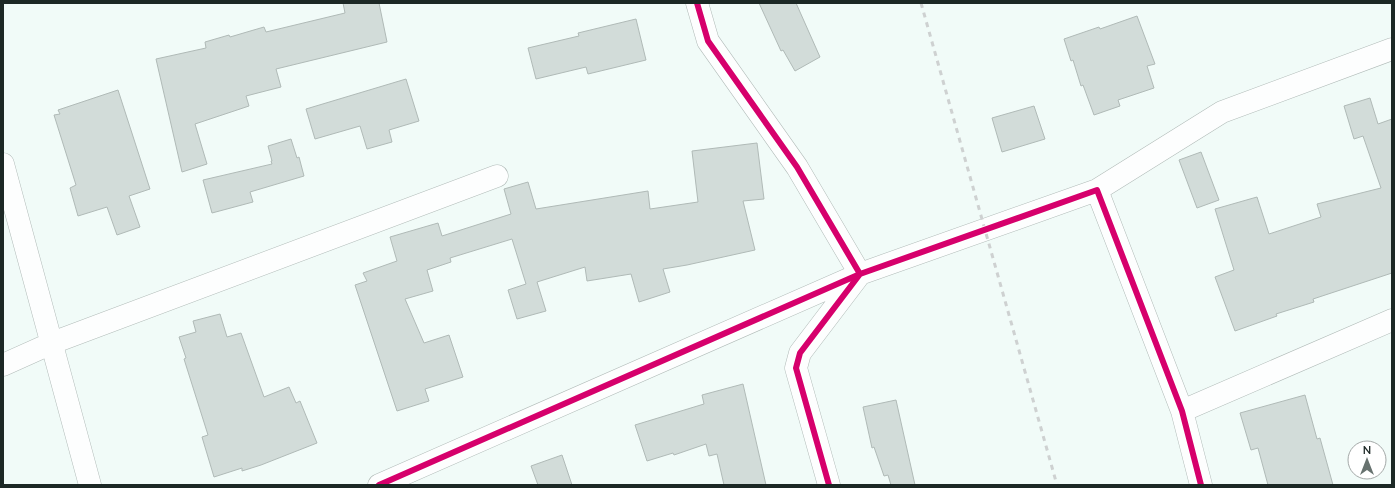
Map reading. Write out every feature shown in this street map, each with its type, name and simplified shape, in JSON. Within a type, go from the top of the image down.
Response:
[{"type":"street","points":[[697,3],[708,41],[797,167],[860,274]]},
{"type":"street","points":[[379,485],[860,274],[1097,190],[1222,112],[1392,49]]},
{"type":"street","points":[[3,164],[90,485]]},
{"type":"street","points":[[3,365],[52,343],[497,176]]},
{"type":"street","points":[[1097,190],[1182,411],[1201,485]]},
{"type":"street","points":[[829,485],[796,368],[800,354],[860,274]]},
{"type":"street","points":[[1182,411],[1392,320]]},
{"type":"building","points":[[343,3],[379,3],[387,42],[276,69],[281,87],[246,96],[249,106],[195,124],[207,164],[182,172],[156,59],[206,48],[205,42],[229,35],[230,37],[264,27],[266,32],[345,13]]},
{"type":"building","points":[[759,3],[796,3],[820,57],[795,71],[783,50],[781,51]]},
{"type":"building","points":[[1137,16],[1155,64],[1147,66],[1154,88],[1118,100],[1120,106],[1094,115],[1083,85],[1081,86],[1073,60],[1071,61],[1064,39],[1099,27],[1100,29]]},
{"type":"building","points":[[636,19],[646,60],[588,74],[586,67],[536,79],[528,48],[579,36],[578,33]]},
{"type":"building","points":[[406,79],[419,121],[389,130],[392,142],[367,149],[360,126],[315,139],[306,109]]},
{"type":"building","points":[[118,90],[150,189],[129,196],[140,227],[117,235],[107,207],[78,216],[70,188],[76,185],[54,115],[60,114],[58,110]]},
{"type":"building","points":[[1370,98],[1378,124],[1392,119],[1392,273],[1313,299],[1314,302],[1276,314],[1277,316],[1235,331],[1215,277],[1234,270],[1215,209],[1257,197],[1269,234],[1321,217],[1317,204],[1381,188],[1363,136],[1354,139],[1344,106]]},
{"type":"building","points":[[1034,106],[1045,139],[1002,152],[992,118]]},
{"type":"building","points":[[291,139],[297,158],[299,157],[304,176],[250,192],[253,202],[212,213],[203,180],[272,164],[268,146]]},
{"type":"building","points":[[757,143],[764,199],[743,201],[755,250],[663,269],[670,292],[639,302],[631,274],[587,281],[585,267],[537,282],[546,311],[517,319],[508,290],[526,284],[512,239],[450,258],[451,262],[427,270],[433,291],[405,299],[424,343],[449,335],[463,377],[425,389],[429,401],[397,411],[355,285],[367,281],[363,273],[397,261],[390,237],[438,223],[442,236],[511,214],[504,189],[528,182],[536,209],[648,191],[650,209],[698,202],[692,151]]},
{"type":"building","points":[[1201,152],[1219,200],[1197,208],[1179,160]]},
{"type":"building","points":[[220,314],[227,337],[241,333],[264,397],[289,387],[296,403],[300,401],[317,443],[261,465],[242,471],[242,468],[214,477],[202,437],[208,435],[184,359],[186,358],[179,337],[196,332],[193,321]]},
{"type":"building","points":[[743,384],[766,485],[724,485],[717,454],[709,456],[706,444],[674,455],[673,453],[647,461],[635,425],[704,404],[702,395]]},
{"type":"building","points":[[1305,395],[1317,439],[1320,438],[1333,485],[1268,485],[1258,448],[1251,450],[1240,413]]},
{"type":"building","points":[[896,400],[915,485],[891,485],[888,475],[884,476],[874,447],[872,448],[863,407]]},
{"type":"building","points":[[562,455],[572,485],[538,485],[531,466]]},
{"type":"railway","points":[[921,3],[1057,485]]},
{"type":"cycle path","points":[[697,3],[708,41],[797,167],[860,274],[800,353],[796,368],[829,485]]},
{"type":"cycle path","points":[[379,485],[860,274],[1097,190],[1182,411],[1201,485]]}]
